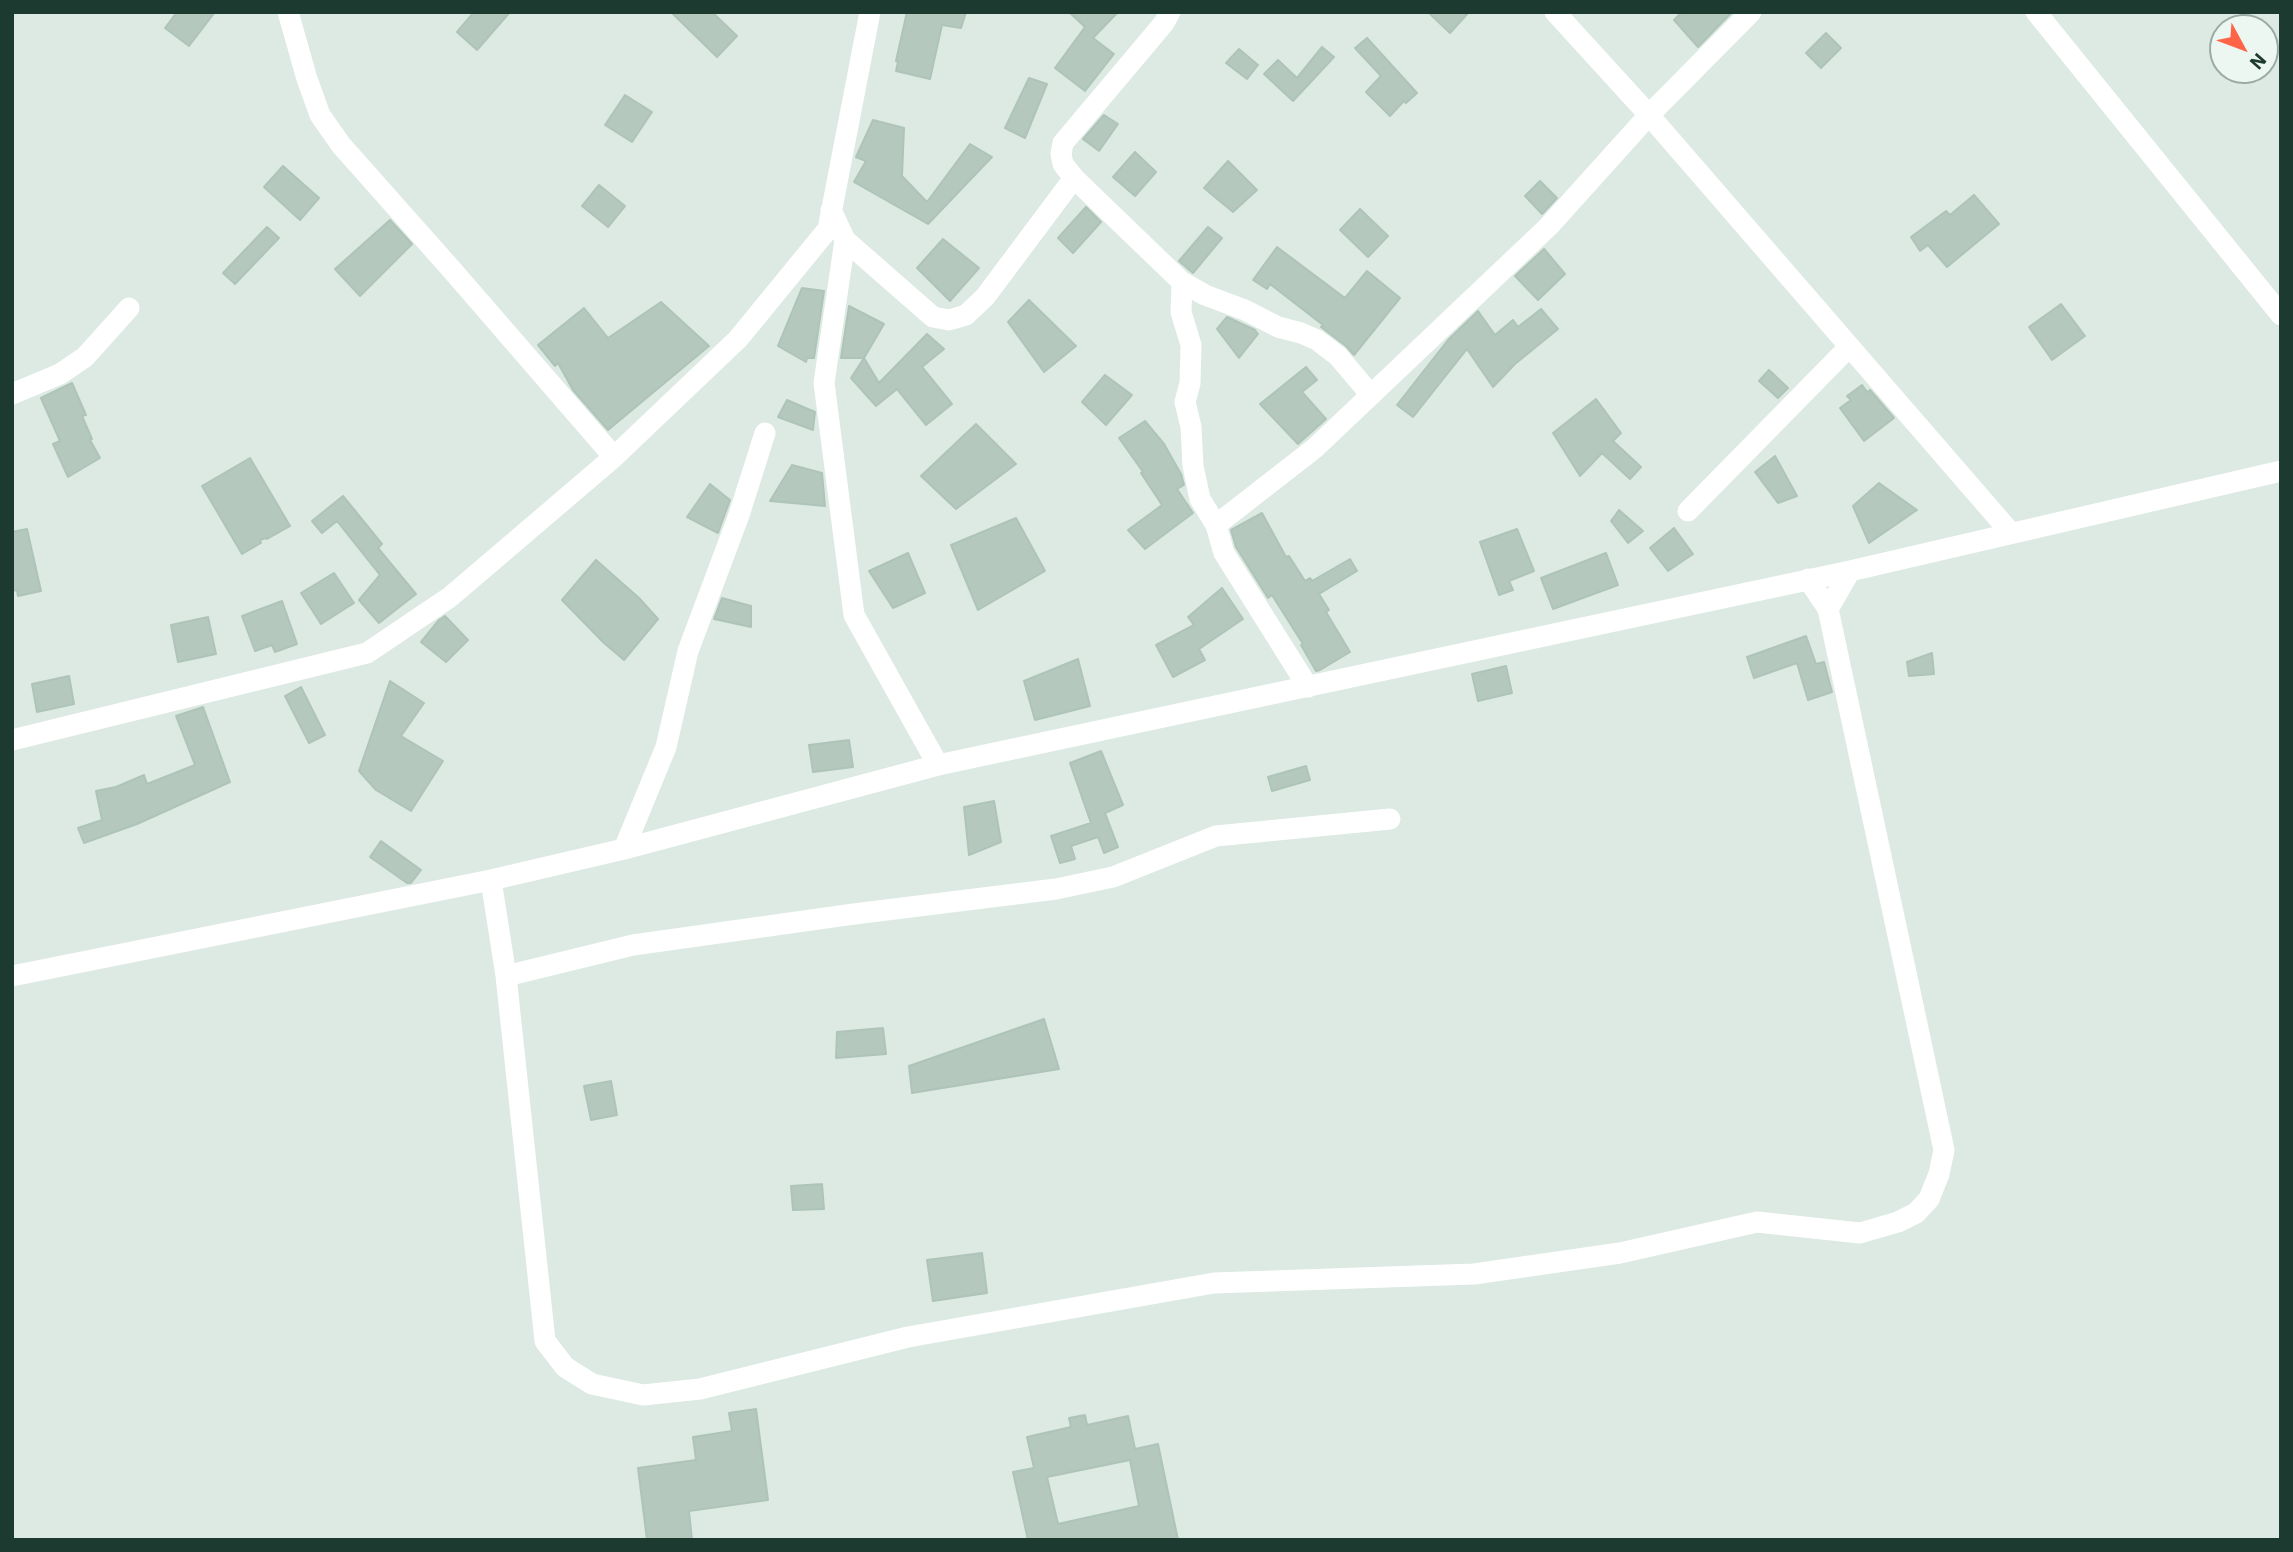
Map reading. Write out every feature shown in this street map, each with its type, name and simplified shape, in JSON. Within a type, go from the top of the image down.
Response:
[{"type":"street","points":[[288,12],[320,114],[341,145],[614,457]]},
{"type":"street","points":[[12,740],[367,653],[450,597],[614,457],[738,339],[828,229],[870,12]]},
{"type":"street","points":[[1170,12],[1164,23],[1063,143],[1063,164],[1074,178],[1182,282],[1278,327],[1317,340],[1338,356],[1371,395]]},
{"type":"street","points":[[1555,12],[1649,115],[2011,533]]},
{"type":"street","points":[[1216,525],[1315,449],[1549,226],[1649,115],[1751,12]]},
{"type":"street","points":[[2036,12],[2281,315]]},
{"type":"street","points":[[831,210],[845,240],[933,317],[950,320],[966,315],[985,297],[1074,178]]},
{"type":"street","points":[[845,240],[824,383],[854,615],[938,765]]},
{"type":"street","points":[[1182,282],[1181,312],[1191,345],[1190,383],[1185,402],[1191,427],[1193,466],[1200,499],[1216,525],[1224,553],[1308,687]]},
{"type":"street","points":[[12,394],[60,374],[85,356],[128,308]]},
{"type":"street","points":[[1688,512],[1849,347]]},
{"type":"street","points":[[624,849],[666,747],[688,650],[739,515],[765,433]]},
{"type":"street","points":[[12,976],[491,880],[624,849],[938,765],[1850,571],[2281,471]]},
{"type":"street","points":[[1828,609],[1850,571]]},
{"type":"street","points":[[491,880],[506,976],[545,1341],[565,1367],[592,1384],[643,1395],[700,1390],[908,1337],[1214,1283],[1474,1274],[1619,1253],[1757,1222],[1860,1233],[1898,1222],[1916,1213],[1929,1199],[1939,1174],[1944,1150],[1828,609],[1808,579]]},
{"type":"street","points":[[506,976],[633,945],[1056,889],[1113,877],[1216,836],[1390,820]]},
{"type":"building","points":[[177,12],[215,12],[189,46],[165,28]]},
{"type":"building","points":[[474,12],[510,12],[477,50],[457,32]]},
{"type":"building","points":[[671,12],[712,12],[737,36],[717,57]]},
{"type":"building","points":[[907,12],[966,12],[961,28],[942,25],[930,79],[896,71]]},
{"type":"building","points":[[1069,12],[1118,12],[1093,38],[1114,54],[1085,91],[1055,68],[1085,27]]},
{"type":"building","points":[[1428,12],[1469,12],[1450,33]]},
{"type":"building","points":[[1682,12],[1732,12],[1698,47],[1674,20]]},
{"type":"building","points":[[1826,33],[1841,48],[1821,68],[1806,53]]},
{"type":"building","points":[[1367,38],[1417,93],[1406,103],[1404,101],[1390,116],[1366,92],[1381,76],[1355,48]]},
{"type":"building","points":[[1322,47],[1334,57],[1293,101],[1264,74],[1278,60],[1297,78]]},
{"type":"building","points":[[1239,49],[1258,65],[1247,79],[1226,63]]},
{"type":"building","points":[[1029,78],[1047,84],[1025,138],[1005,128]]},
{"type":"building","points":[[625,95],[652,112],[632,142],[605,125]]},
{"type":"building","points":[[1104,115],[1118,124],[1099,151],[1083,139]]},
{"type":"building","points":[[873,120],[904,128],[902,176],[927,202],[970,144],[992,157],[928,224],[854,182],[866,161],[856,157]]},
{"type":"building","points":[[1135,152],[1156,172],[1135,196],[1113,177]]},
{"type":"building","points":[[1228,161],[1257,190],[1233,212],[1204,188]]},
{"type":"building","points":[[283,166],[319,198],[300,220],[264,187]]},
{"type":"building","points":[[1540,181],[1557,198],[1542,214],[1525,196]]},
{"type":"building","points":[[599,185],[625,206],[608,227],[582,206]]},
{"type":"building","points":[[1974,195],[1999,224],[1947,267],[1928,245],[1920,251],[1911,237],[1946,211],[1950,215]]},
{"type":"building","points":[[1086,207],[1101,222],[1073,253],[1058,238]]},
{"type":"building","points":[[1360,209],[1388,236],[1368,257],[1340,230]]},
{"type":"building","points":[[390,220],[412,244],[360,296],[335,269]]},
{"type":"building","points":[[267,227],[279,238],[235,284],[223,273]]},
{"type":"building","points":[[1208,227],[1222,238],[1193,273],[1179,261]]},
{"type":"building","points":[[943,239],[979,268],[950,301],[917,268]]},
{"type":"building","points":[[1277,247],[1345,298],[1367,271],[1400,298],[1354,355],[1321,327],[1323,325],[1270,284],[1267,289],[1253,280]]},
{"type":"building","points":[[1544,249],[1565,274],[1538,300],[1515,276]]},
{"type":"building","points":[[802,288],[824,291],[814,358],[807,358],[806,362],[778,346]]},
{"type":"building","points":[[1029,300],[1076,346],[1044,372],[1008,322]]},
{"type":"building","points":[[661,302],[709,346],[608,430],[573,390],[558,363],[555,366],[538,345],[584,308],[608,338]]},
{"type":"building","points":[[2061,304],[2085,336],[2052,360],[2029,327]]},
{"type":"building","points":[[849,306],[884,324],[864,358],[841,358]]},
{"type":"building","points":[[1541,309],[1558,329],[1515,364],[1493,387],[1467,349],[1413,417],[1397,405],[1448,340],[1478,311],[1495,335],[1513,320],[1518,327]]},
{"type":"building","points":[[1227,317],[1258,334],[1239,358],[1217,329]]},
{"type":"building","points":[[927,334],[944,349],[922,367],[952,404],[926,425],[897,389],[876,406],[851,378],[864,358],[879,383]]},
{"type":"building","points":[[1306,367],[1317,380],[1302,392],[1326,419],[1298,444],[1260,404]]},
{"type":"building","points":[[1769,370],[1788,388],[1778,398],[1759,381]]},
{"type":"building","points":[[1105,375],[1132,395],[1106,425],[1082,402]]},
{"type":"building","points":[[72,383],[86,415],[82,416],[92,439],[90,440],[100,458],[68,477],[53,444],[60,441],[41,398]]},
{"type":"building","points":[[1862,385],[1867,392],[1870,390],[1894,418],[1864,441],[1840,408],[1851,400],[1847,396]]},
{"type":"building","points":[[1596,399],[1621,433],[1613,441],[1641,467],[1630,479],[1602,453],[1580,476],[1553,433]]},
{"type":"building","points":[[787,400],[815,412],[813,430],[778,417]]},
{"type":"building","points":[[1145,421],[1164,444],[1181,474],[1184,485],[1177,489],[1193,513],[1145,549],[1128,530],[1162,505],[1119,438]]},
{"type":"building","points":[[976,424],[1016,464],[956,509],[921,476]]},
{"type":"building","points":[[1775,456],[1797,496],[1778,503],[1755,472]]},
{"type":"building","points":[[250,458],[290,526],[260,540],[261,543],[242,554],[202,486]]},
{"type":"building","points":[[792,465],[822,473],[825,506],[770,501]]},
{"type":"building","points":[[1879,483],[1917,510],[1869,543],[1853,506]]},
{"type":"building","points":[[710,484],[730,500],[718,533],[687,517]]},
{"type":"building","points":[[343,496],[382,544],[378,548],[416,594],[379,623],[359,600],[380,575],[337,521],[322,533],[312,521]]},
{"type":"building","points":[[1619,510],[1643,531],[1628,543],[1611,521]]},
{"type":"building","points":[[1262,513],[1286,557],[1289,556],[1305,581],[1310,578],[1312,581],[1350,559],[1357,571],[1319,594],[1329,610],[1326,612],[1350,652],[1320,670],[1316,671],[1301,645],[1303,644],[1272,595],[1268,598],[1236,547],[1231,530]]},
{"type":"building","points":[[1016,518],[1045,571],[978,610],[951,545]]},
{"type":"building","points":[[1674,528],[1693,554],[1668,571],[1650,548]]},
{"type":"building","points":[[27,529],[41,591],[18,596],[17,590],[12,591],[12,532]]},
{"type":"building","points":[[1517,529],[1534,571],[1509,581],[1513,590],[1499,595],[1480,542]]},
{"type":"building","points":[[908,553],[925,593],[893,608],[869,571]]},
{"type":"building","points":[[1606,553],[1618,585],[1553,609],[1541,578]]},
{"type":"building","points":[[596,560],[639,598],[658,619],[624,660],[562,600]]},
{"type":"building","points":[[334,573],[354,603],[321,624],[301,593]]},
{"type":"building","points":[[1222,588],[1243,619],[1199,649],[1205,660],[1173,677],[1156,645],[1194,625],[1188,617]]},
{"type":"building","points":[[722,598],[751,606],[751,627],[714,619]]},
{"type":"building","points":[[282,601],[297,644],[275,652],[272,645],[255,651],[242,616]]},
{"type":"building","points":[[445,616],[468,640],[446,662],[421,642]]},
{"type":"building","points":[[208,617],[216,654],[178,662],[171,625]]},
{"type":"building","points":[[1806,636],[1816,664],[1824,662],[1832,692],[1808,700],[1797,663],[1754,678],[1747,657]]},
{"type":"building","points":[[1932,653],[1934,674],[1909,676],[1907,662]]},
{"type":"building","points":[[1078,659],[1090,706],[1035,720],[1024,681]]},
{"type":"building","points":[[1506,666],[1512,693],[1478,701],[1472,674]]},
{"type":"building","points":[[69,676],[74,704],[37,712],[32,684]]},
{"type":"building","points":[[390,681],[424,703],[401,736],[443,761],[411,811],[376,790],[359,771]]},
{"type":"building","points":[[301,687],[325,735],[309,743],[285,696]]},
{"type":"building","points":[[203,707],[230,782],[137,824],[84,843],[78,828],[102,820],[96,791],[116,787],[144,775],[147,784],[195,765],[176,716]]},
{"type":"building","points":[[849,740],[853,767],[813,772],[809,745]]},
{"type":"building","points":[[1101,751],[1123,805],[1105,813],[1118,847],[1104,853],[1098,837],[1071,846],[1075,859],[1060,863],[1051,836],[1091,823],[1070,763]]},
{"type":"building","points":[[1306,766],[1310,780],[1272,791],[1268,777]]},
{"type":"building","points":[[994,801],[1001,842],[969,855],[964,807]]},
{"type":"building","points":[[381,841],[421,870],[411,883],[407,883],[370,857]]},
{"type":"building","points":[[1044,1019],[1059,1069],[912,1093],[909,1066]]},
{"type":"building","points":[[883,1028],[886,1054],[836,1058],[837,1032]]},
{"type":"building","points":[[611,1081],[617,1115],[591,1120],[584,1086]]},
{"type":"building","points":[[822,1184],[824,1209],[793,1210],[791,1186]]},
{"type":"building","points":[[982,1253],[987,1293],[933,1301],[927,1260]]},
{"type":"building","points":[[756,1409],[768,1500],[689,1511],[692,1540],[647,1540],[638,1468],[696,1460],[693,1437],[732,1431],[729,1413]]},
{"type":"building","points":[[1085,1415],[1087,1425],[1128,1416],[1135,1449],[1158,1444],[1178,1540],[1028,1540],[1013,1472],[1034,1468],[1027,1437],[1071,1427],[1069,1418]],"holes":[[[1130,1460],[1139,1506],[1058,1524],[1047,1477]]]}]
